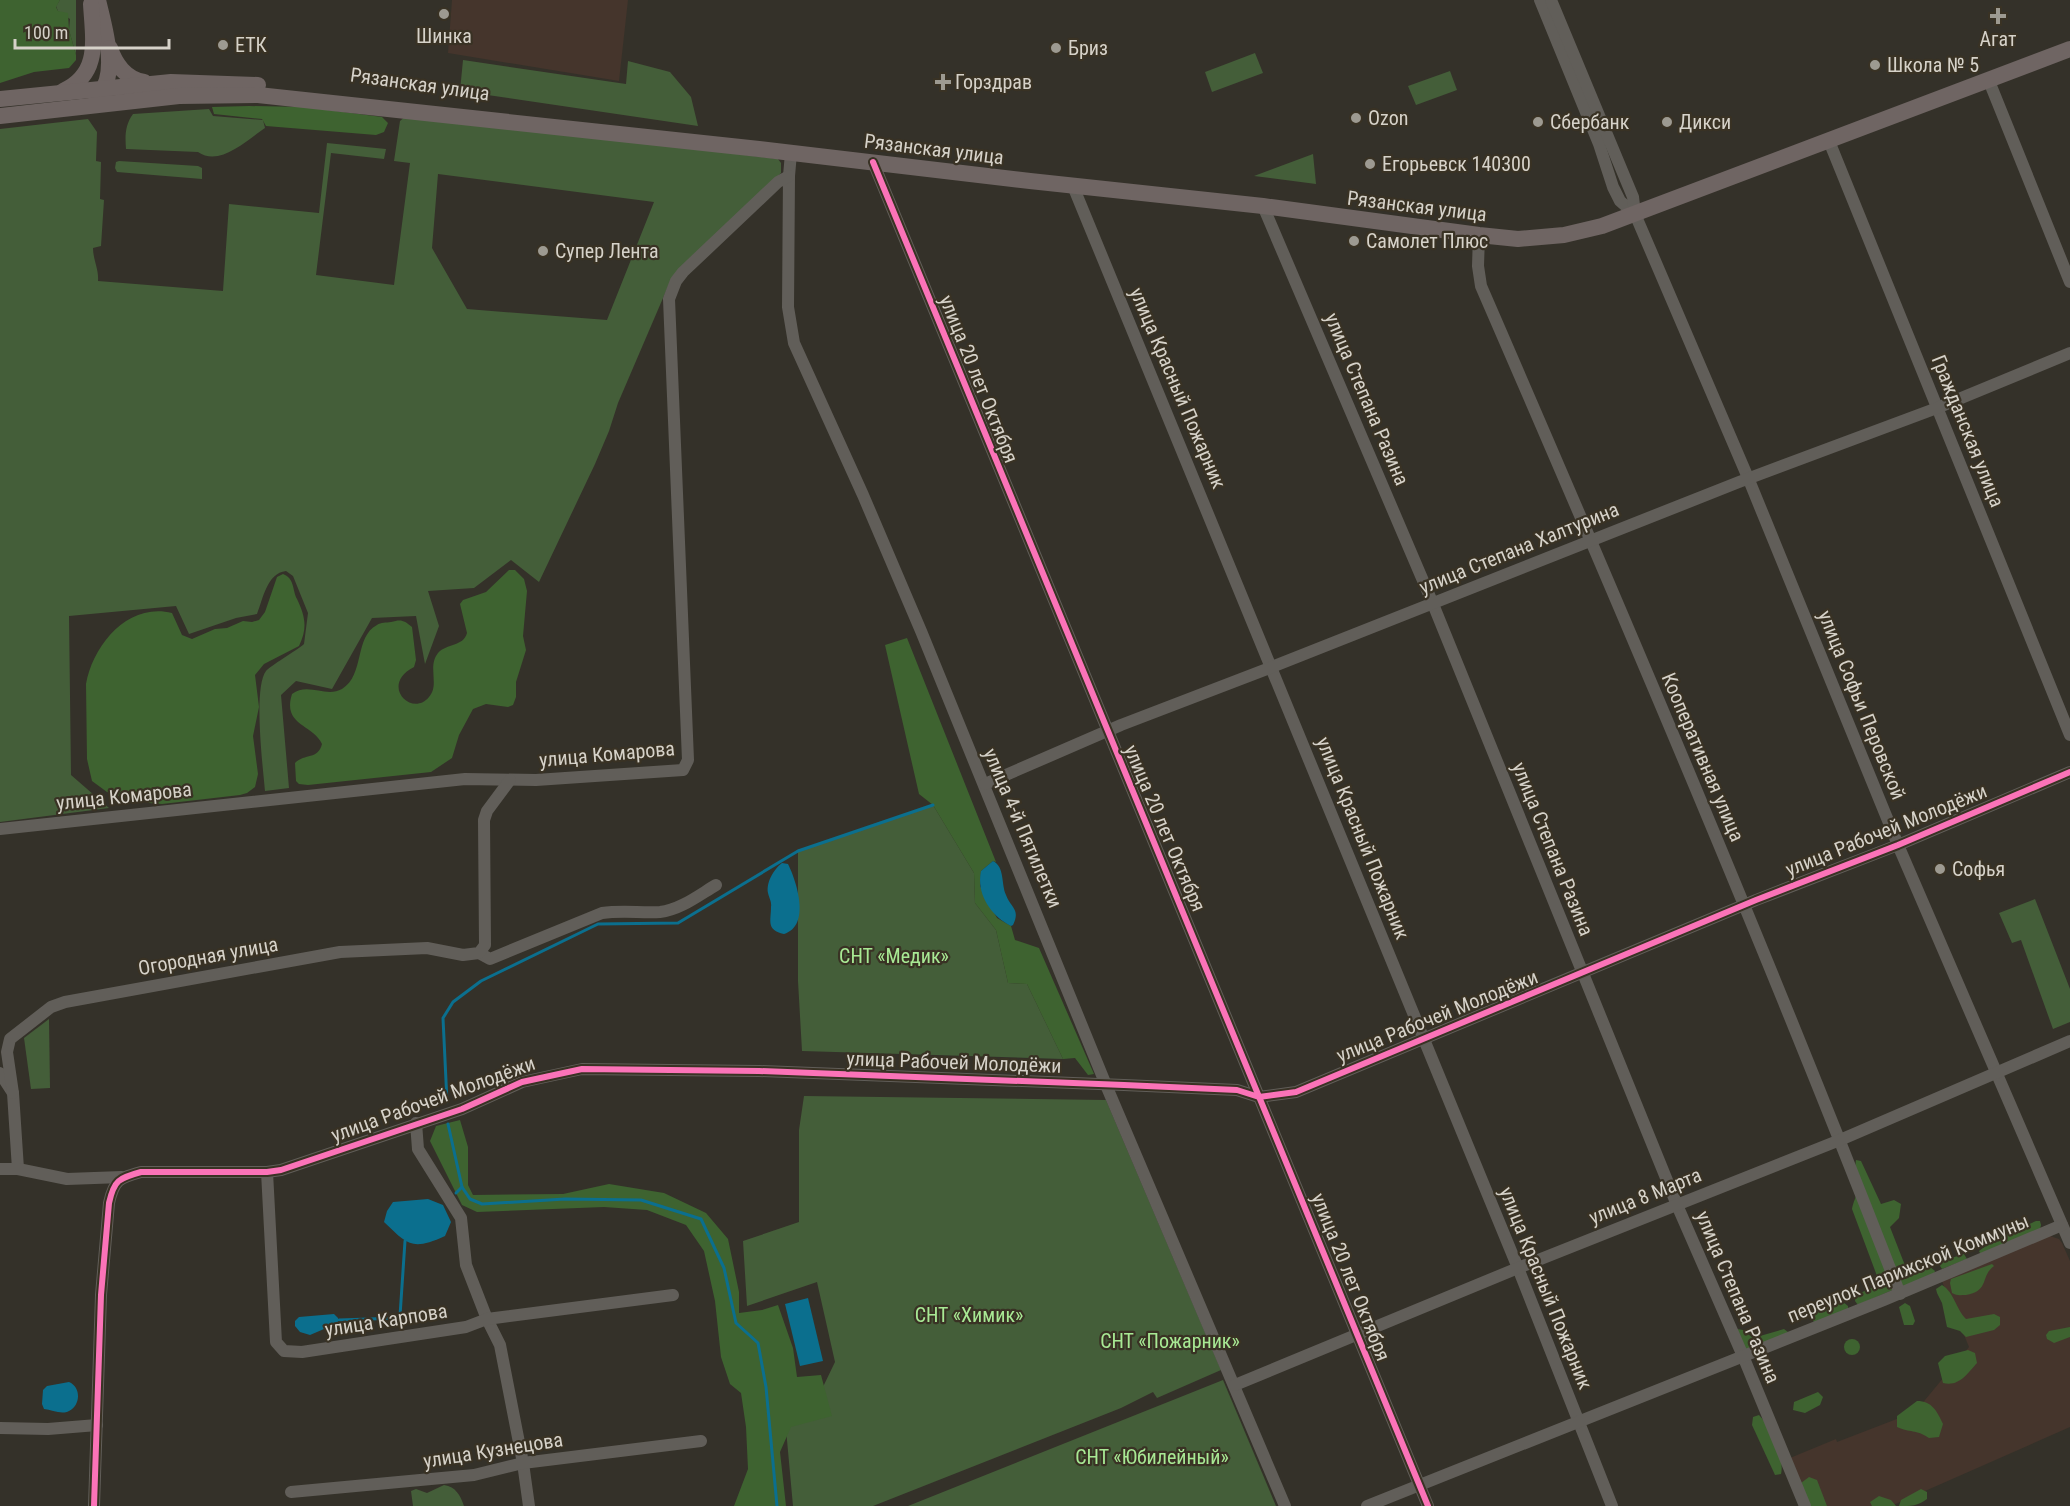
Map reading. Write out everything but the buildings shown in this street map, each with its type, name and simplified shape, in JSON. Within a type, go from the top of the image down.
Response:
[{"type":"main road","points":[[0,99],[95,98],[105,88],[109,62],[100,41],[90,0]]},
{"type":"main road","points":[[0,116],[59,100],[79,81],[87,71],[100,41],[98,0]]},
{"type":"main road","points":[[100,41],[121,69],[138,81],[151,84]]},
{"type":"main road","name":"Рязанская улица","points":[[59,100],[258,95],[1263,206],[1518,239],[1564,235],[1595,229],[2070,49]]},
{"type":"main road","name":"Рязанская улица","points":[[105,88],[210,82],[265,85],[729,147]]},
{"type":"main road","points":[[105,88],[112,96],[125,100]]},
{"type":"street","name":"улица Софьи Перовской","points":[[1540,0],[1599,144],[1613,187],[1620,201],[1635,214]]},
{"type":"street","name":"улица Софьи Перовской","points":[[1551,0],[1633,197],[1635,214],[1749,480],[1898,845],[2070,1243]]},
{"type":"street","points":[[1989,81],[2070,282]]},
{"type":"street","name":"Гражданская улица","points":[[1829,141],[2070,735]]},
{"type":"street","name":"улица 4-й Пятилетки","points":[[790,153],[788,307],[794,343],[863,495],[985,784],[1106,1085],[1285,1506]]},
{"type":"street","name":"улица 20 лет Октября","points":[[873,162],[1428,1506]]},
{"type":"street","name":"улица Комарова","points":[[0,829],[465,779],[510,780],[679,771],[686,768],[688,760],[669,299],[682,272],[778,182],[789,176]]},
{"type":"street","name":"улица Красный Пожарник","points":[[1073,186],[1518,1268],[1612,1506]]},
{"type":"street","name":"улица Степана Разина","points":[[1263,206],[1433,604],[1677,1205],[1805,1506]]},
{"type":"street","name":"Кооперативная улица","points":[[1479,235],[1478,266],[1481,286],[1592,540],[1744,905],[1840,1140],[1899,1294]]},
{"type":"street","name":"улица Степана Халтурина","points":[[985,784],[1107,731],[1739,482],[1937,408],[2070,353]]},
{"type":"street","name":"улица Рабочей Молодёжи","points":[[0,1169],[18,1169],[67,1179],[122,1177],[141,1172],[281,1170],[462,1109],[522,1082],[582,1069],[771,1071],[1236,1090],[1259,1097],[1296,1092],[2070,772]]},
{"type":"street","points":[[479,953],[485,945],[484,820],[487,811],[510,780]]},
{"type":"street","name":"Огородная улица","points":[[13,1093],[8,1060],[10,1040],[51,1007],[65,1002],[340,952],[427,948],[463,956],[479,953],[489,959],[602,913],[662,912],[682,905],[716,885]]},
{"type":"street","name":"улица 8 Марта","points":[[1234,1385],[1518,1268],[1840,1140],[2070,1041]]},
{"type":"street","points":[[0,1072],[13,1093],[18,1169]]},
{"type":"street","points":[[417,1123],[418,1149],[461,1218],[466,1265],[500,1345],[529,1506]]},
{"type":"street","name":"улица Карпова","points":[[267,1172],[276,1342],[284,1351],[302,1353],[466,1327],[487,1319],[673,1294]]},
{"type":"street","points":[[94,1506],[101,1295],[109,1203],[116,1183],[122,1177]]},
{"type":"street","name":"переулок Парижской Коммуны","points":[[1367,1506],[1899,1294],[2062,1225]]},
{"type":"street","points":[[0,1428],[48,1429],[97,1425]]},
{"type":"street","name":"улица Кузнецова","points":[[291,1492],[474,1475],[523,1463],[701,1441]]},
{"type":"shaded area","points":[[452,0],[628,0],[619,81],[448,53]]},
{"type":"shaded area","points":[[2050,1236],[2059,1239],[2070,1261],[2070,1427],[1891,1506],[1809,1506],[1790,1458],[1836,1439],[1837,1442],[1915,1412],[1969,1347],[1941,1279]]},
{"type":"green space","points":[[0,0],[60,0],[56,7],[58,11],[68,13],[69,30],[76,55],[76,60],[69,68],[34,72],[0,83]]},
{"type":"green space","points":[[60,0],[76,0],[76,55],[69,30],[70,19],[58,11],[56,6]]},
{"type":"green space","points":[[1255,53],[1263,73],[1212,92],[1205,72]]},
{"type":"green space","points":[[463,60],[626,84],[628,61],[670,72],[691,97],[698,126],[460,91]]},
{"type":"green space","points":[[1450,71],[1457,90],[1416,105],[1408,86]]},
{"type":"green space","points":[[212,107],[305,107],[382,117],[388,123],[384,132],[376,135],[266,126],[262,119],[214,114]]},
{"type":"green space","points":[[209,109],[213,116],[263,120],[265,128],[242,145],[215,156],[206,156],[198,152],[126,149],[126,131],[133,114]]},
{"type":"green space","points":[[408,114],[778,159],[781,163],[781,173],[672,277],[618,403],[595,464],[539,582],[511,560],[474,588],[428,591],[439,626],[425,664],[416,616],[372,618],[332,689],[296,681],[281,695],[289,788],[265,791],[259,710],[262,680],[268,669],[304,644],[308,613],[293,576],[286,571],[274,576],[257,614],[236,618],[189,634],[176,606],[69,616],[71,775],[109,808],[0,822],[0,129],[88,119],[97,132],[96,161],[101,162],[100,199],[104,200],[101,246],[93,248],[98,281],[223,291],[229,204],[319,213],[327,143],[386,149],[384,159],[331,153],[316,275],[394,285],[410,163],[394,161],[400,121]],"holes":[[[438,174],[654,202],[607,320],[467,309],[432,248]]]},
{"type":"green space","points":[[1313,154],[1316,184],[1254,176]]},
{"type":"green space","points":[[116,162],[198,166],[202,168],[202,179],[117,172]]},
{"type":"green space","points":[[509,570],[515,570],[524,579],[527,591],[523,636],[526,650],[516,682],[516,697],[513,705],[508,707],[486,704],[473,709],[459,735],[452,758],[431,772],[308,785],[299,784],[296,781],[295,763],[318,752],[322,744],[318,737],[295,719],[290,705],[292,694],[304,689],[330,692],[342,689],[354,675],[365,638],[370,631],[380,623],[400,620],[412,627],[416,660],[414,667],[404,674],[399,682],[399,690],[402,697],[408,701],[415,704],[422,702],[429,697],[434,687],[434,664],[438,653],[462,641],[467,633],[460,604],[463,600],[486,592]]},
{"type":"green space","points":[[283,574],[291,581],[302,611],[304,628],[299,646],[264,664],[255,675],[259,707],[253,736],[258,774],[255,787],[240,795],[162,804],[149,803],[139,797],[127,799],[107,792],[92,781],[87,759],[86,684],[96,655],[115,630],[127,620],[156,611],[172,613],[182,635],[192,639],[243,621],[259,620],[265,612],[277,577]]},
{"type":"green space","points":[[907,638],[996,862],[993,861],[981,871],[980,886],[997,918],[1011,926],[1015,940],[1039,948],[1094,1074],[1088,1075],[1075,1058],[1063,1059],[1027,984],[1008,983],[996,930],[975,903],[974,873],[933,805],[919,794],[885,645]]},
{"type":"green space","name":"СНТ «Медик»","points":[[933,805],[974,873],[975,903],[996,930],[1008,983],[1027,984],[1063,1059],[802,1051],[798,981],[798,851]]},
{"type":"green space","points":[[2035,899],[2070,989],[2070,1022],[2053,1029],[2021,940],[2012,943],[1999,913]]},
{"type":"green space","points":[[49,1019],[50,1088],[31,1089],[24,1038]]},
{"type":"green space","name":"СНТ «Химик»","points":[[804,1096],[1106,1100],[1221,1370],[1157,1398],[1153,1392],[1121,1408],[873,1506],[793,1506],[785,1418],[822,1389],[835,1362],[817,1282],[747,1306],[743,1241],[799,1222],[799,1130]]},
{"type":"green space","points":[[460,1120],[468,1147],[468,1185],[473,1195],[563,1194],[609,1184],[664,1193],[706,1213],[728,1239],[739,1292],[739,1313],[778,1305],[793,1348],[797,1377],[821,1375],[832,1416],[791,1427],[780,1452],[786,1506],[734,1506],[748,1469],[746,1427],[741,1393],[730,1384],[721,1357],[715,1301],[704,1251],[686,1225],[647,1210],[604,1207],[477,1212],[462,1205],[430,1141],[436,1126]]},
{"type":"green space","points":[[1856,1160],[1861,1161],[1881,1204],[1894,1200],[1901,1204],[1899,1218],[1890,1227],[1906,1268],[1913,1273],[1930,1267],[1935,1271],[1933,1277],[1895,1289],[1858,1305],[1855,1301],[1856,1295],[1880,1284],[1852,1209],[1857,1192]]},
{"type":"green space","points":[[2040,1221],[2040,1229],[1982,1255],[1980,1253],[1979,1251],[1995,1239]]},
{"type":"green space","points":[[1964,1254],[1967,1259],[1942,1269],[1940,1266],[1942,1261]]},
{"type":"green space","points":[[1992,1264],[1994,1266],[1979,1290],[1966,1295],[1952,1293],[1951,1279]]},
{"type":"green space","points":[[1942,1285],[1966,1319],[1994,1314],[2000,1317],[2000,1325],[1994,1330],[1966,1337],[1960,1331],[1947,1327],[1942,1303],[1936,1289]]},
{"type":"green space","points":[[1843,1302],[1848,1306],[1848,1312],[1816,1324],[1813,1321],[1814,1314]]},
{"type":"green space","points":[[1905,1303],[1910,1306],[1915,1321],[1913,1325],[1904,1325],[1899,1307]]},
{"type":"green space","points":[[2070,1327],[2070,1337],[2054,1343],[2047,1339],[2046,1335],[2049,1331]]},
{"type":"green space","points":[[1737,1329],[1743,1330],[1753,1338],[1784,1329],[1788,1332],[1746,1353]]},
{"type":"green space","points":[[1849,1339],[1855,1339],[1860,1347],[1858,1353],[1849,1355],[1844,1350],[1844,1344]]},
{"type":"green space","points":[[1968,1350],[1975,1353],[1977,1363],[1958,1381],[1943,1383],[1938,1363],[1945,1356]]},
{"type":"green space","name":"СНТ «Юбилейный»","points":[[1223,1380],[1276,1506],[908,1506]]},
{"type":"green space","points":[[1818,1392],[1823,1397],[1820,1405],[1805,1413],[1793,1410],[1794,1402]]},
{"type":"green space","points":[[1917,1401],[1927,1403],[1939,1415],[1943,1424],[1939,1437],[1929,1438],[1920,1433],[1897,1427],[1897,1416]]},
{"type":"green space","points":[[1759,1415],[1776,1443],[1781,1460],[1781,1474],[1775,1475],[1752,1425],[1753,1417]]},
{"type":"green space","points":[[1809,1477],[1817,1480],[1827,1506],[1807,1506],[1801,1483]]},
{"type":"green space","points":[[444,1485],[457,1492],[464,1506],[413,1506],[411,1491],[416,1489],[427,1493]]},
{"type":"green space","points":[[1921,1489],[1927,1492],[1927,1499],[1914,1505],[1899,1506],[1901,1500]]},
{"type":"green space","points":[[1879,1496],[1891,1500],[1896,1506],[1872,1506],[1870,1502]]},
{"type":"water","points":[[993,861],[1001,871],[1004,891],[1016,915],[1011,926],[991,910],[983,896],[981,871]]},
{"type":"water","points":[[782,863],[788,864],[792,872],[800,903],[797,922],[784,934],[772,927],[771,903],[768,893],[771,876]]},
{"type":"water","points":[[428,1199],[443,1205],[451,1222],[445,1236],[425,1243],[411,1243],[399,1236],[384,1222],[393,1202]]},
{"type":"water","points":[[808,1298],[823,1361],[800,1366],[785,1304]]},
{"type":"water","points":[[334,1314],[338,1318],[338,1323],[310,1335],[300,1332],[295,1326],[295,1321],[299,1317]]},
{"type":"water","points":[[69,1382],[76,1388],[78,1396],[76,1405],[63,1413],[44,1409],[43,1390],[47,1386]]},
{"type":"waterway","points":[[447,1102],[443,1018],[453,1002],[481,981],[598,924],[678,923],[798,851],[933,805]]},
{"type":"waterway","points":[[448,1124],[462,1187],[470,1199],[482,1204],[565,1199],[641,1200],[701,1219],[724,1268],[736,1323],[758,1343],[766,1387],[777,1506]]},
{"type":"waterway","points":[[456,1193],[462,1187]]},
{"type":"waterway","points":[[339,1320],[399,1318],[405,1241]]},
{"type":"cycle path","points":[[873,162],[1428,1506]]},
{"type":"cycle path","points":[[94,1506],[101,1295],[109,1203],[113,1189],[127,1176],[141,1172],[281,1170],[462,1109],[522,1082],[582,1069],[759,1071],[1124,1085],[1237,1090],[1259,1097],[1296,1092],[2070,772]]},
{"type":"place","name":"Шинка","points":[[444,14]]},
{"type":"place","name":"Агат","points":[[1998,16]]},
{"type":"place","name":"ЕТК","points":[[223,45]]},
{"type":"place","name":"Бриз","points":[[1056,48]]},
{"type":"place","name":"Школа № 5","points":[[1875,65]]},
{"type":"place","name":"Горздрав","points":[[943,82]]},
{"type":"place","name":"Ozon","points":[[1356,118]]},
{"type":"place","name":"Сбербанк","points":[[1538,122]]},
{"type":"place","name":"Дикси","points":[[1667,122]]},
{"type":"place","name":"Егорьевск 140300","points":[[1370,164]]},
{"type":"place","name":"Самолет Плюс","points":[[1354,241]]},
{"type":"place","name":"Супер Лента","points":[[543,251]]},
{"type":"place","name":"Софья","points":[[1940,869]]},
{"type":"park label","name":"СНТ «Пожарник»","points":[[1170,1341]]}]
